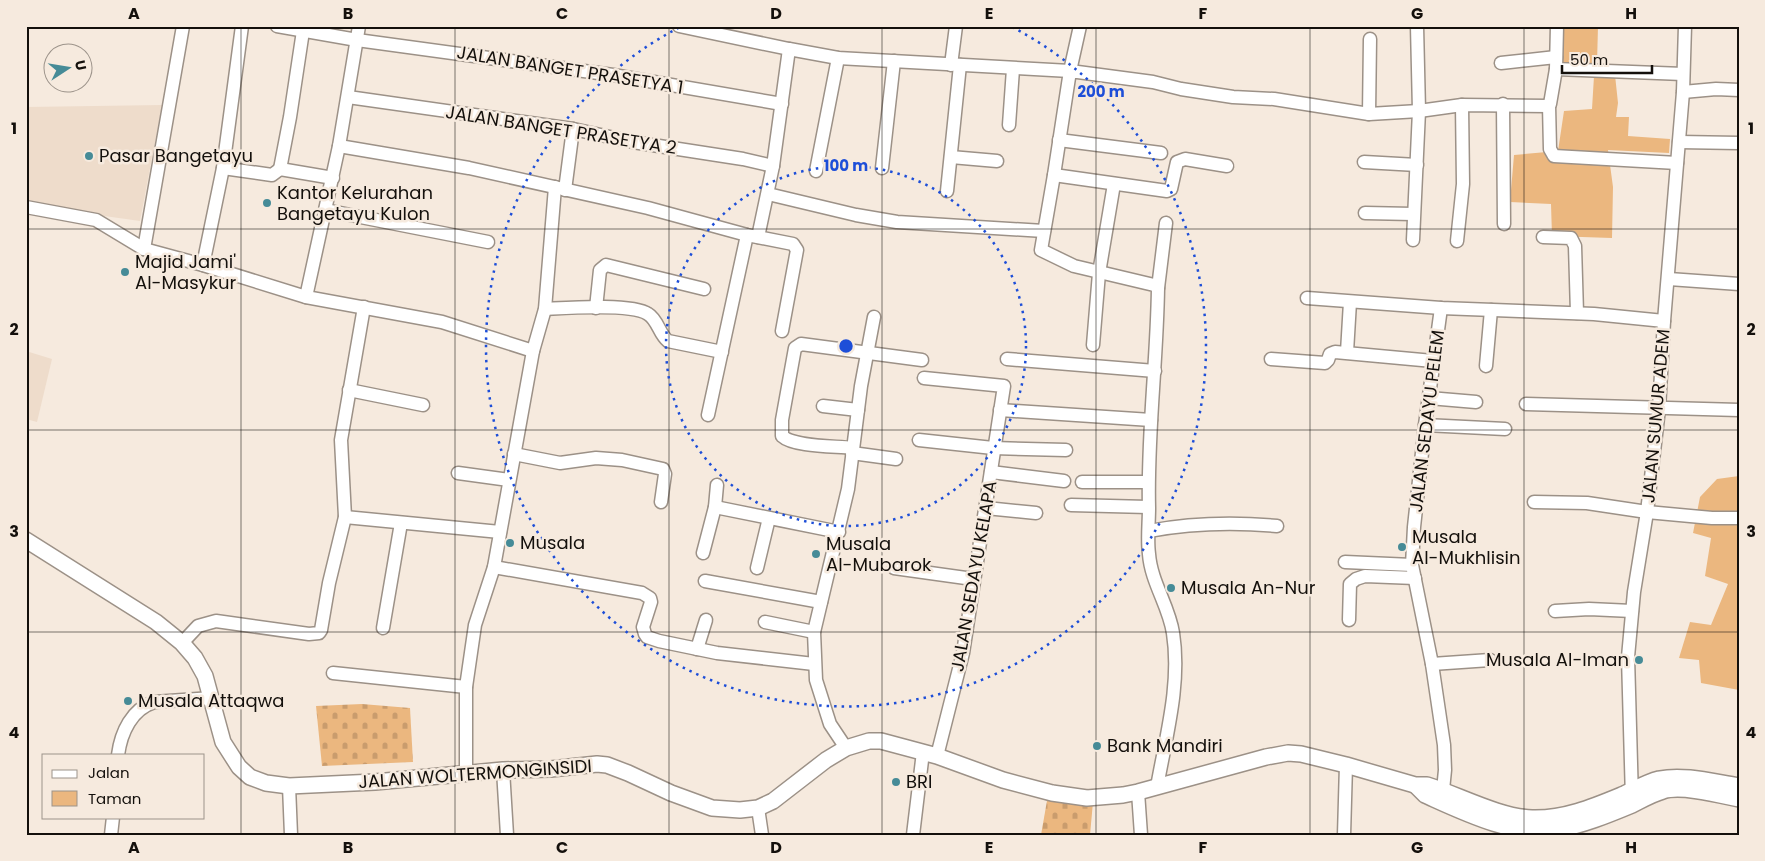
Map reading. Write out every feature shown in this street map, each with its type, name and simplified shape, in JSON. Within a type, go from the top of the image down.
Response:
[{"type":"main road","name":"JALAN WOLTERMONGINSIDI","points":[[26,540],[156,622],[182,643],[195,658],[205,676],[223,742],[239,767],[250,777],[266,783],[289,786],[375,782],[503,770],[551,769],[585,764],[607,765],[628,772],[671,794],[712,808],[726,810],[758,808],[773,801],[826,760],[846,748],[869,741],[881,741],[930,754],[1003,780],[1052,793],[1087,798],[1138,792],[1266,757],[1288,753],[1301,754],[1346,765],[1415,785],[1425,795],[1440,795],[1497,817],[1517,832],[1606,815],[1659,779],[1686,778],[1739,786]]},
{"type":"main road","name":"JALAN WOLTERMONGINSIDI","points":[[1632,797],[1665,790],[1704,792],[1739,799]]},
{"type":"main road","name":"JALAN WOLTERMONGINSIDI","points":[[1497,817],[1518,817],[1554,824]]},
{"type":"street","points":[[144,249],[183,26]]},
{"type":"street","points":[[203,265],[223,168],[242,26]]},
{"type":"street","name":"JALAN BANGET PRASETYA 1","points":[[277,26],[357,40],[613,75],[782,104]]},
{"type":"street","points":[[306,297],[340,146],[359,26]]},
{"type":"street","points":[[679,26],[789,50],[838,58],[1070,71],[1153,82],[1181,89],[1274,99],[1369,114],[1419,111],[1462,105],[1549,105]]},
{"type":"street","points":[[947,191],[951,157],[956,26]]},
{"type":"street","points":[[1080,26],[1070,71],[1054,175],[1041,231],[1041,250],[1074,266],[1154,285],[1158,288]]},
{"type":"street","points":[[1413,240],[1419,111],[1418,26]]},
{"type":"street","points":[[1557,26],[1556,63],[1549,105],[1550,149],[1554,156],[1677,163]]},
{"type":"street","name":"JALAN SUMUR ADEM","points":[[1632,797],[1628,656],[1632,611],[1647,512],[1659,409],[1664,321],[1669,279],[1683,92],[1684,26]]},
{"type":"street","points":[[223,168],[272,175],[280,169],[303,31]]},
{"type":"street","points":[[1369,114],[1370,39]]},
{"type":"street","points":[[708,415],[722,352],[753,236],[768,194],[789,50]]},
{"type":"street","points":[[816,171],[838,58]]},
{"type":"street","points":[[882,168],[894,61]]},
{"type":"street","points":[[1501,63],[1556,63],[1684,74]]},
{"type":"street","points":[[1009,125],[1013,69]]},
{"type":"street","points":[[1683,92],[1716,89],[1739,90]]},
{"type":"street","name":"JALAN BANGET PRASETYA 2","points":[[348,97],[573,129],[633,142],[743,159],[773,166]]},
{"type":"street","points":[[1503,104],[1504,224]]},
{"type":"street","points":[[1456,242],[1463,184],[1462,105]]},
{"type":"street","points":[[466,774],[466,687],[475,625],[494,567],[533,351],[545,309],[560,188],[573,129]]},
{"type":"street","points":[[1059,140],[1160,153]]},
{"type":"street","points":[[1679,142],[1739,143]]},
{"type":"street","points":[[340,146],[469,168],[793,244],[797,250],[782,331]]},
{"type":"street","points":[[951,157],[997,161]]},
{"type":"street","points":[[1054,175],[1167,191],[1171,189],[1177,162],[1181,160],[1227,166]]},
{"type":"street","points":[[1364,162],[1417,164]]},
{"type":"street","points":[[280,169],[332,178]]},
{"type":"street","points":[[1093,345],[1099,273],[1114,184]]},
{"type":"street","points":[[768,194],[856,215],[897,222],[1041,231]]},
{"type":"street","points":[[26,207],[96,220],[144,249],[306,297],[442,322],[533,351]]},
{"type":"street","points":[[325,210],[488,242]]},
{"type":"street","points":[[1365,213],[1413,214]]},
{"type":"street","points":[[1157,787],[1176,678],[1176,654],[1169,615],[1150,562],[1147,482],[1155,371],[1158,288],[1166,223]]},
{"type":"street","points":[[1543,236],[1571,238],[1575,246],[1576,313]]},
{"type":"street","points":[[596,308],[600,270],[606,264],[704,289]]},
{"type":"street","points":[[1669,279],[1739,284]]},
{"type":"street","points":[[1307,298],[1441,308],[1576,313],[1664,321]]},
{"type":"street","points":[[1347,352],[1350,302]]},
{"type":"street","points":[[182,643],[198,626],[216,621],[309,634],[319,633],[345,517],[341,440],[364,307]]},
{"type":"street","points":[[545,309],[628,308],[646,312],[655,321],[662,337],[668,341],[722,352]]},
{"type":"street","name":"JALAN SEDAYU PELEM","points":[[1440,795],[1445,770],[1444,745],[1432,664],[1412,566],[1425,425],[1441,308]]},
{"type":"street","points":[[1486,366],[1491,310]]},
{"type":"street","points":[[846,748],[830,724],[816,680],[814,632],[848,489],[860,386],[874,317]]},
{"type":"street","points":[[896,459],[852,450],[798,443],[785,439],[781,431],[795,348],[801,344],[922,360]]},
{"type":"street","points":[[1271,360],[1325,363],[1332,353],[1347,352],[1433,361]]},
{"type":"street","points":[[1008,359],[1155,371]]},
{"type":"street","name":"JALAN SEDAYU KELAPA","points":[[913,835],[930,754],[963,653],[1004,386],[924,378]]},
{"type":"street","points":[[349,390],[423,405]]},
{"type":"street","points":[[1429,398],[1476,402]]},
{"type":"street","points":[[1526,404],[1739,410]]},
{"type":"street","points":[[823,406],[858,410]]},
{"type":"street","points":[[1000,410],[1151,420]]},
{"type":"street","points":[[1425,425],[1505,429]]},
{"type":"street","points":[[919,440],[994,448],[1066,450]]},
{"type":"street","points":[[514,454],[560,463],[596,458],[622,460],[663,469],[665,474],[661,502]]},
{"type":"street","points":[[991,472],[1064,481]]},
{"type":"street","points":[[458,473],[509,480]]},
{"type":"street","points":[[1082,482],[1147,482]]},
{"type":"street","points":[[703,553],[715,507],[717,485]]},
{"type":"street","points":[[1534,502],[1587,503],[1647,512],[1712,518],[1739,518]]},
{"type":"street","points":[[1071,505],[1148,507]]},
{"type":"street","points":[[715,507],[839,532]]},
{"type":"street","points":[[986,508],[1036,513]]},
{"type":"street","points":[[345,517],[500,532]]},
{"type":"street","points":[[757,568],[769,518]]},
{"type":"street","points":[[383,628],[401,523]]},
{"type":"street","points":[[1149,531],[1204,523],[1243,523],[1277,526]]},
{"type":"street","points":[[1345,562],[1412,566]]},
{"type":"street","points":[[494,567],[642,593],[650,598],[651,602],[643,627],[645,634],[659,641],[739,656],[814,664]]},
{"type":"street","points":[[894,568],[973,579]]},
{"type":"street","points":[[1349,620],[1350,584],[1356,579],[1365,576],[1415,578]]},
{"type":"street","points":[[705,581],[821,602]]},
{"type":"street","points":[[1555,611],[1589,609],[1632,611]]},
{"type":"street","points":[[697,649],[706,620]]},
{"type":"street","points":[[765,622],[814,632]]},
{"type":"street","points":[[1432,664],[1490,660]]},
{"type":"street","points":[[333,673],[466,687]]},
{"type":"street","points":[[118,754],[128,722],[146,704],[212,698]]},
{"type":"street","points":[[1344,835],[1346,765]]},
{"type":"street","points":[[503,770],[507,835]]},
{"type":"street","points":[[289,786],[291,835]]},
{"type":"street","points":[[1138,792],[1141,835]]},
{"type":"street","points":[[758,808],[762,835]]},
{"type":"street","points":[[111,835],[113,818]]},
{"type":"shaded area","name":"Pasar Bangetayu","points":[[162,105],[140,221],[26,205],[26,107]]},
{"type":"shaded area","points":[[26,351],[52,359],[37,422],[26,419]]},
{"type":"green space","points":[[1563,26],[1598,26],[1597,64],[1562,63]]},
{"type":"green space","points":[[1615,75],[1618,103],[1616,117],[1629,117],[1628,136],[1670,139],[1669,153],[1608,150],[1613,187],[1612,238],[1552,236],[1551,204],[1510,202],[1514,155],[1558,151],[1564,111],[1592,109],[1594,76]]},
{"type":"green space","points":[[1739,476],[1739,690],[1701,683],[1699,660],[1679,658],[1690,622],[1711,625],[1728,584],[1705,576],[1711,538],[1693,533],[1700,497],[1717,479]]},
{"type":"green space","points":[[362,704],[410,708],[413,762],[322,766],[316,706]]},
{"type":"green space","points":[[1048,795],[1093,802],[1090,835],[1041,835]]},
{"type":"place","name":"Pasar Bangetayu","points":[[89,156]]},
{"type":"place","name":"Kantor Kelurahan Bangetayu Kulon","points":[[267,203]]},
{"type":"place","name":"Majid Jami' Al-Masykur","points":[[125,272]]},
{"type":"place","name":"Musala","points":[[510,543]]},
{"type":"place","name":"Musala Al-Mukhlisin","points":[[1402,547]]},
{"type":"place","name":"Musala Al-Mubarok","points":[[816,554]]},
{"type":"place","name":"Musala An-Nur","points":[[1171,588]]},
{"type":"place","name":"Musala Al-Iman","points":[[1639,660]]},
{"type":"place","name":"Musala Attaqwa","points":[[128,701]]},
{"type":"place","name":"Bank Mandiri","points":[[1097,746]]},
{"type":"place","name":"BRI","points":[[896,782]]}]
